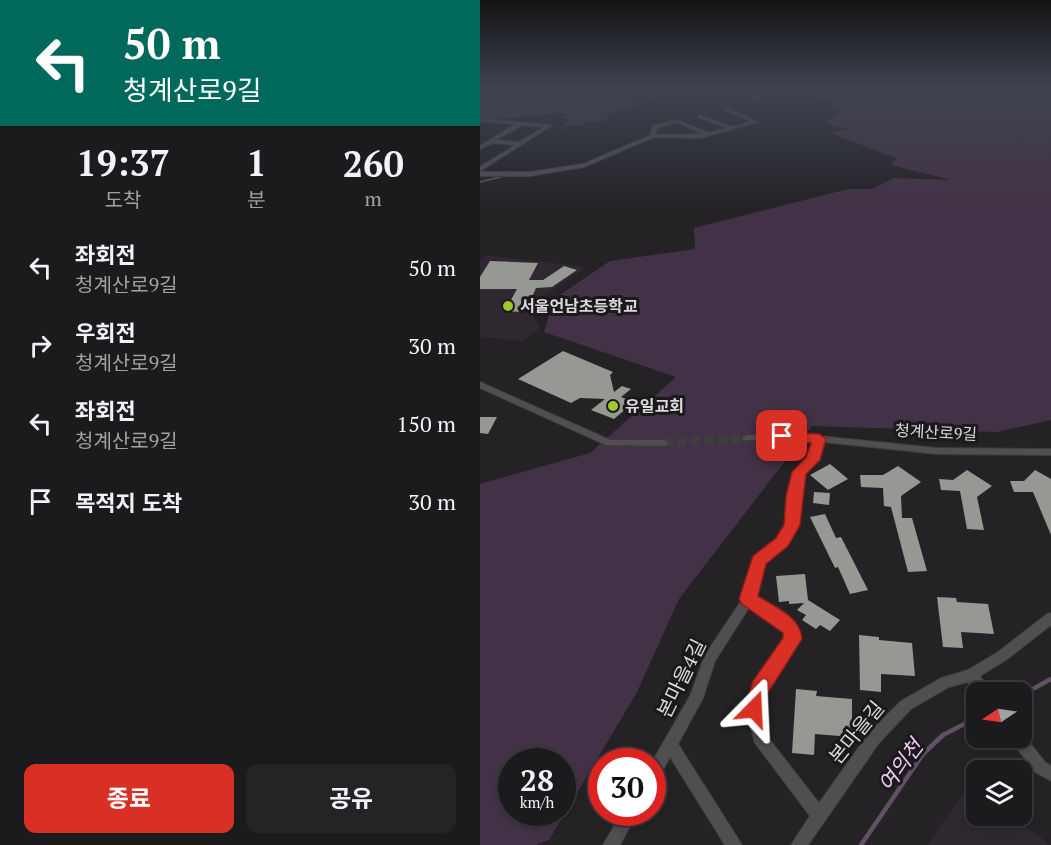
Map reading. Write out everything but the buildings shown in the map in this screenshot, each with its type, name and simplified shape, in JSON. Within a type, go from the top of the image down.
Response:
[{"type":"street","points":[[480,148],[514,127]]},
{"type":"street","points":[[480,169],[547,127]]},
{"type":"street","points":[[653,136],[655,127]]},
{"type":"street","points":[[692,127],[707,134]]},
{"type":"street","points":[[480,174],[530,174],[584,165],[653,136],[672,138],[707,134],[731,128]]},
{"type":"street","points":[[491,141],[521,144]]},
{"type":"street","points":[[480,385],[609,443],[663,443]]},
{"type":"street","name":"청계산로9길","points":[[747,438],[819,439],[937,451],[1051,452]]},
{"type":"street","points":[[819,439],[813,460],[799,472],[794,496],[792,525],[782,542],[759,560],[748,599],[789,626],[793,639],[760,687],[754,709],[756,726],[760,738],[819,815]]},
{"type":"street","name":"본마을4길","points":[[666,754],[696,698],[709,659],[748,599]]},
{"type":"street","name":"본마을길","points":[[799,845],[874,738],[906,705],[946,682],[971,675],[1002,656],[1051,618]]},
{"type":"street","points":[[971,675],[976,682]]},
{"type":"street","points":[[671,746],[734,845]]},
{"type":"street","points":[[1026,748],[1040,767],[1051,774]]},
{"type":"street","points":[[611,845],[622,826]]},
{"type":"shaded area","points":[[841,127],[1051,127],[1051,420],[997,432],[812,426],[679,599],[637,692],[604,748],[588,748],[588,774],[576,795],[576,748],[498,748],[498,826],[557,826],[549,840],[536,845],[480,845],[480,484],[590,453],[676,377],[544,332],[554,299],[610,261],[695,249],[694,228],[848,189],[872,189],[894,178],[951,180],[891,165],[896,158],[830,133],[849,129]]},
{"type":"shaded area","name":"서울언남초등학교","points":[[484,255],[587,267],[541,298],[532,314],[540,328],[522,341],[480,337],[480,260]]},
{"type":"shaded area","points":[[966,788],[966,826],[1024,826],[1051,845],[927,845]]},
{"type":"waterway","points":[[480,182],[504,176]]},
{"type":"waterway","name":"여의천","points":[[1032,689],[1051,679]]},
{"type":"waterway","name":"여의천","points":[[861,845],[923,754],[943,735],[966,723]]},
{"type":"tunnel","points":[[664,443],[747,438]]},
{"type":"place","name":"서울언남초등학교","points":[[508,306]]},
{"type":"place","name":"유일교회","points":[[613,406]]},
{"type":"route","points":[[754,709],[760,687],[793,639],[789,626],[748,599],[759,560],[782,542],[792,525],[794,496],[799,472],[813,460],[819,439],[782,436]]}]
